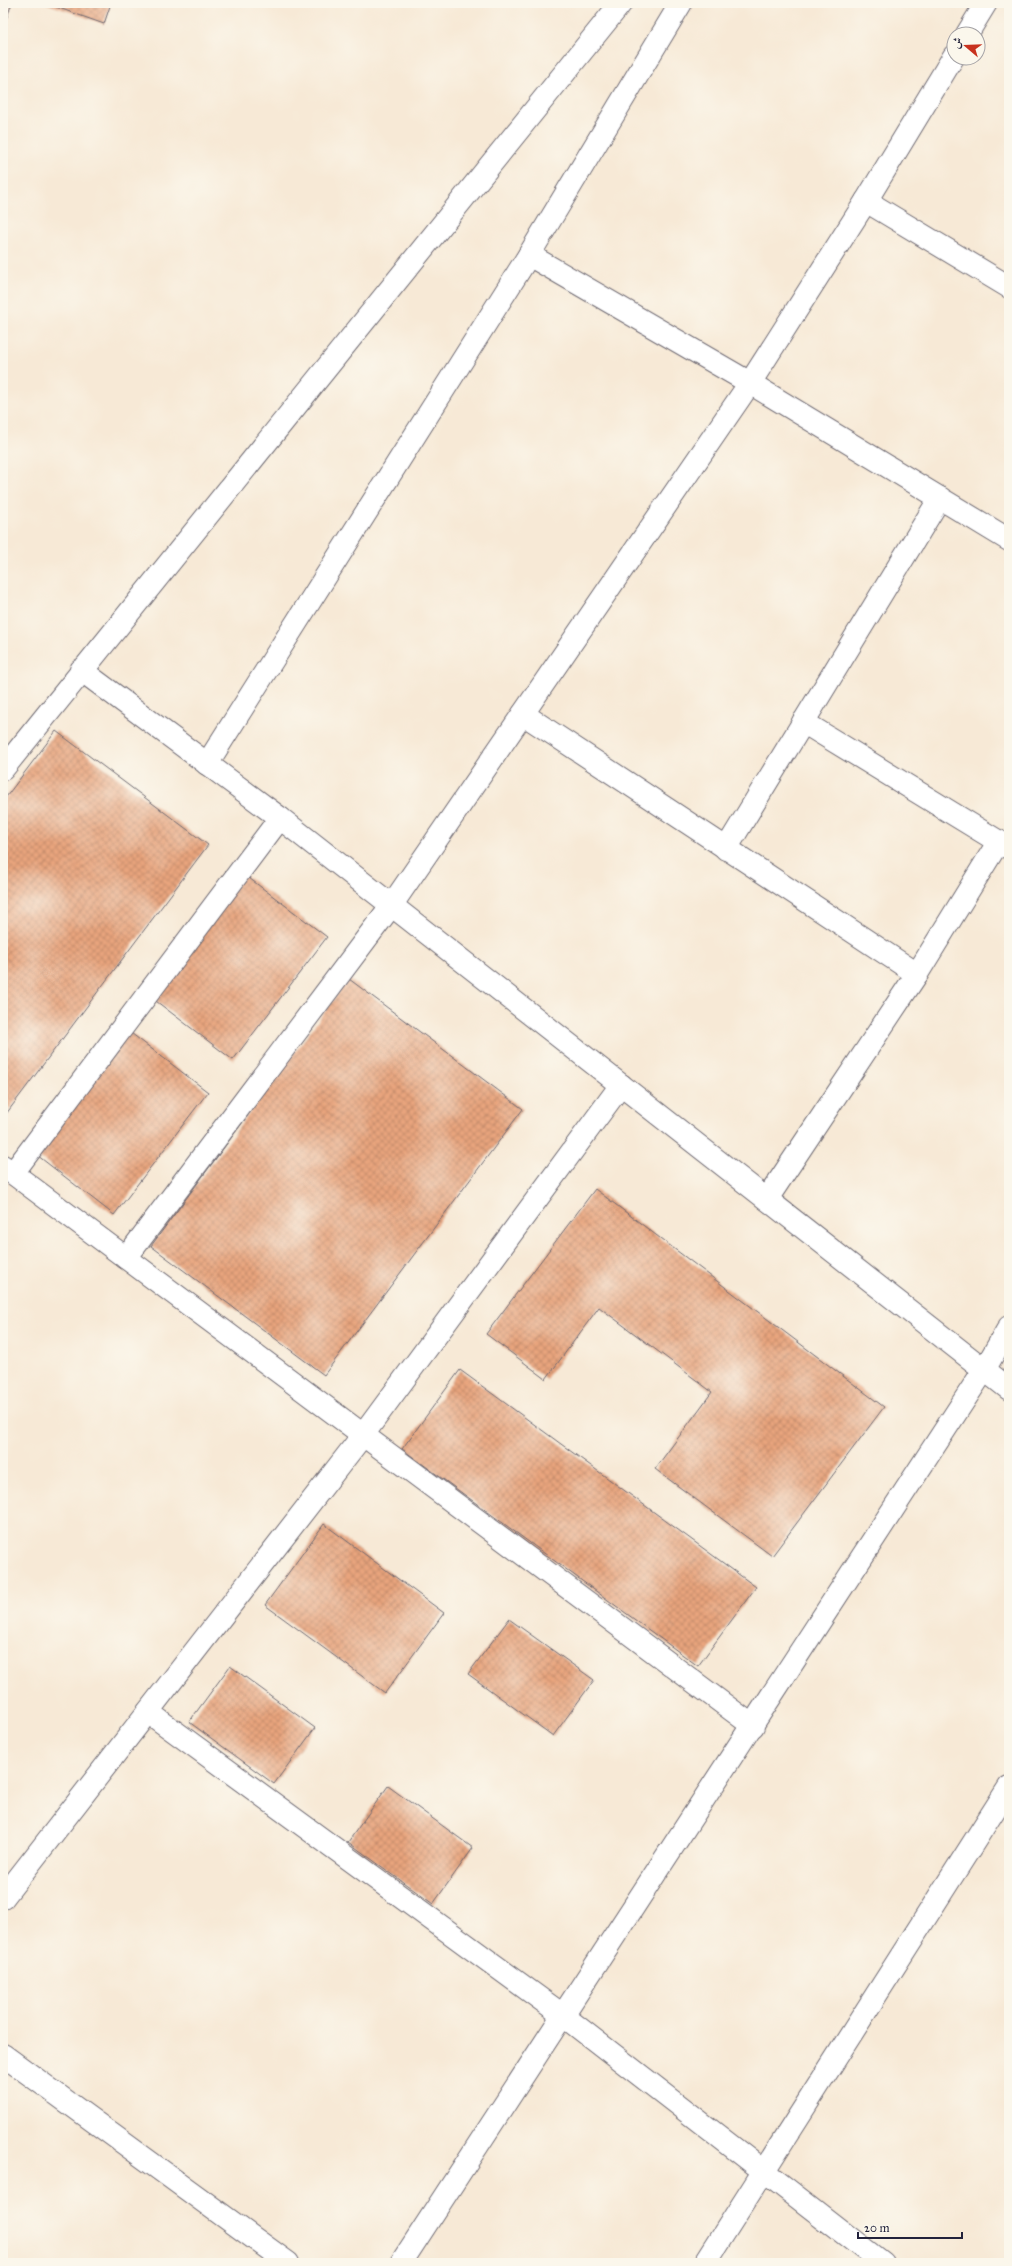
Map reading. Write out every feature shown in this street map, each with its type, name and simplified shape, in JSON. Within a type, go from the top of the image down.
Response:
[{"type":"street","points":[[3,769],[81,670],[621,3]]},
{"type":"street","points":[[207,764],[529,255],[681,3]]},
{"type":"street","points":[[972,26],[986,3]]},
{"type":"street","points":[[126,1258],[391,906],[750,383],[866,201],[948,66]]},
{"type":"street","points":[[866,201],[1009,287]]},
{"type":"street","points":[[529,255],[750,383],[1009,540]]},
{"type":"street","points":[[726,849],[940,498]]},
{"type":"street","points":[[81,670],[280,818],[1009,1389]]},
{"type":"street","points":[[523,714],[916,974]]},
{"type":"street","points":[[767,1199],[916,974],[1004,845],[803,722]]},
{"type":"street","points":[[280,818],[8,1169],[753,1726]]},
{"type":"street","points":[[3,1898],[363,1435],[621,1085]]},
{"type":"street","points":[[401,2263],[561,2014],[753,1726],[984,1370],[1009,1327]]},
{"type":"street","points":[[148,1712],[561,2014],[882,2263]]},
{"type":"street","points":[[705,2263],[1009,1787]]},
{"type":"street","points":[[3,2055],[288,2263]]},
{"type":"building","points":[[3,3],[12,3],[3,28]]},
{"type":"building","points":[[45,3],[111,3],[104,24]]},
{"type":"building","points":[[56,731],[208,845],[3,1118],[3,801]]},
{"type":"building","points":[[245,875],[327,937],[233,1060],[152,998]]},
{"type":"building","points":[[349,979],[523,1109],[324,1375],[151,1246]]},
{"type":"building","points":[[127,1030],[208,1092],[114,1215],[33,1152]]},
{"type":"building","points":[[595,1189],[884,1407],[772,1556],[655,1469],[712,1392],[599,1307],[546,1379],[486,1334]]},
{"type":"building","points":[[460,1370],[756,1587],[698,1666],[402,1449]]},
{"type":"building","points":[[324,1524],[444,1613],[385,1693],[265,1605]]},
{"type":"building","points":[[509,1619],[594,1680],[553,1736],[468,1674]]},
{"type":"building","points":[[230,1666],[315,1728],[274,1784],[189,1722]]},
{"type":"building","points":[[388,1786],[473,1848],[433,1904],[348,1842]]}]
